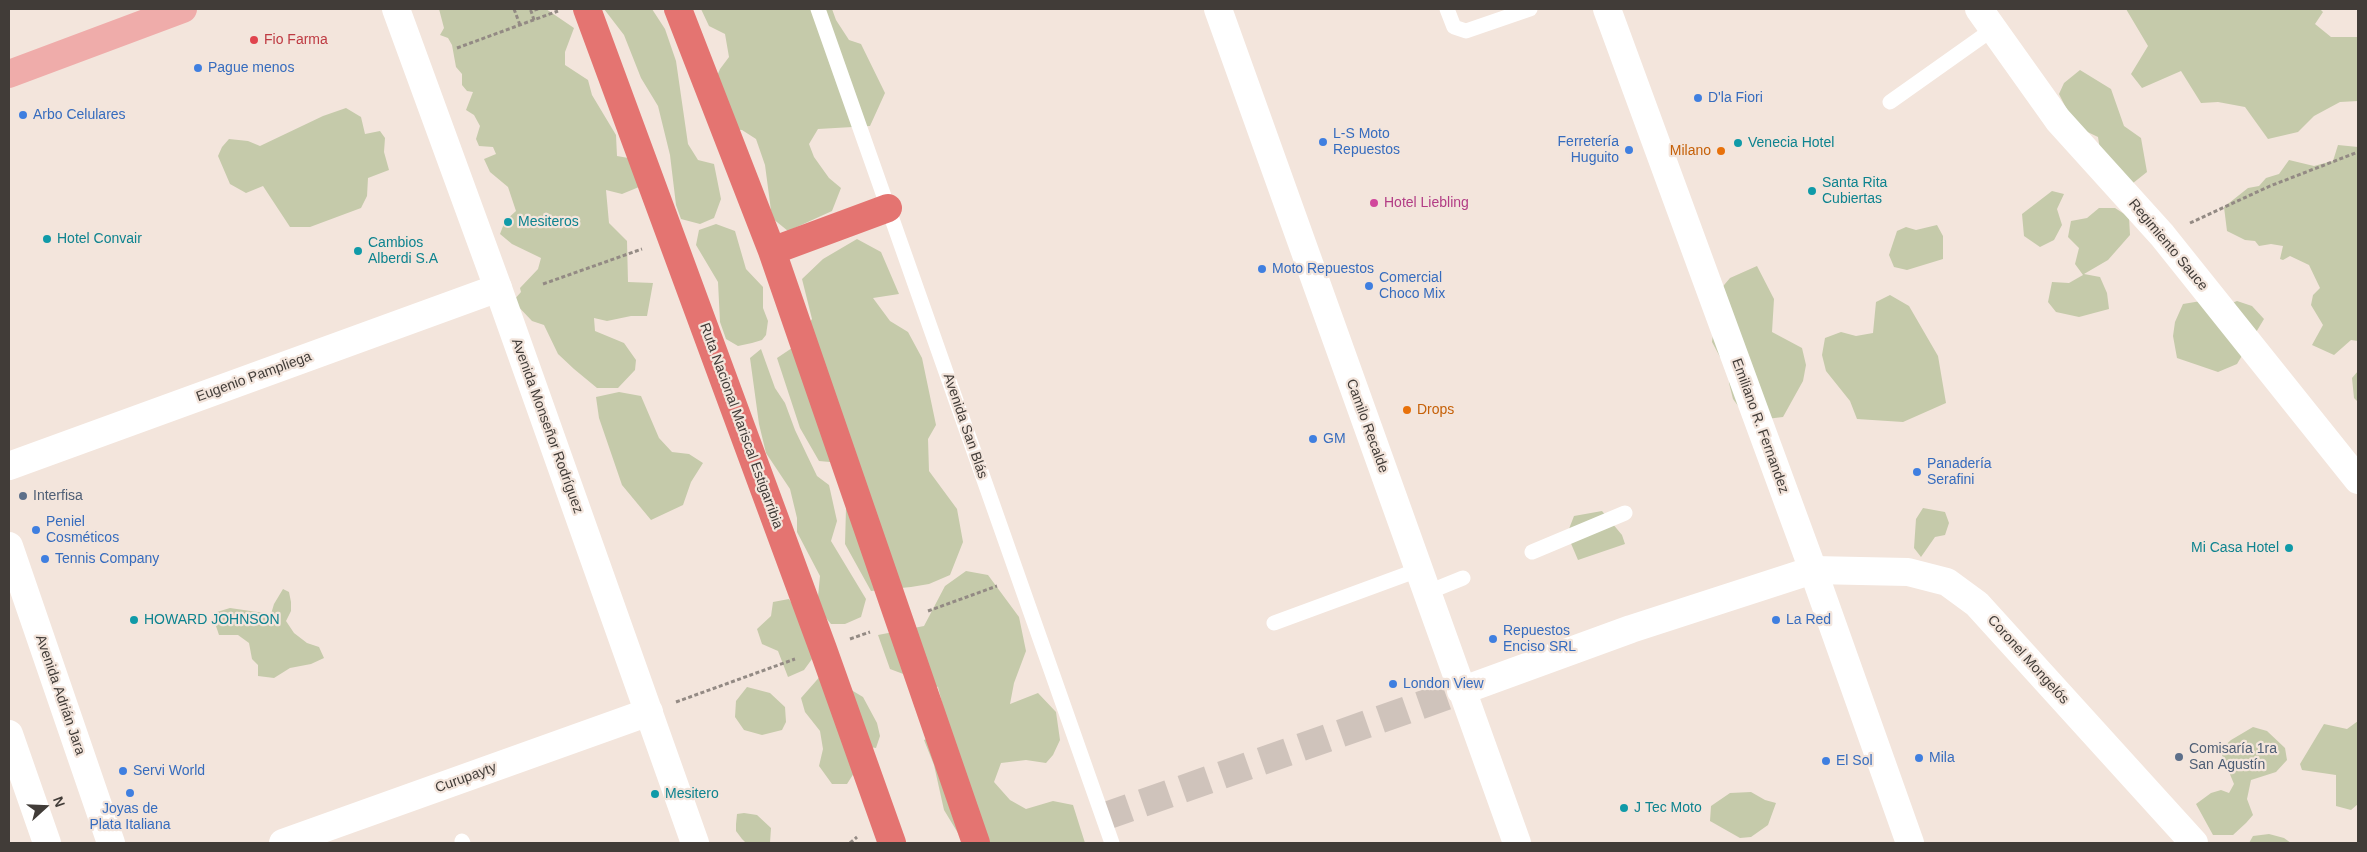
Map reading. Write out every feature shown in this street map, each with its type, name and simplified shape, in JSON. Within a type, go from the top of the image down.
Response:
[{"type":"highway","name":"Ruta Nacional Mariscal Estigarribia","points":[[587,9],[824,649],[892,843]]},
{"type":"highway","points":[[678,9],[772,251],[976,843]]},
{"type":"highway","points":[[772,251],[888,208]]},
{"type":"main road","points":[[9,74],[183,9]]},
{"type":"street","name":"Avenida Monseñor Rodríguez","points":[[396,9],[498,288],[695,843]]},
{"type":"street","name":"Camilo Recalde","points":[[1218,9],[1517,843]]},
{"type":"street","name":"Emiliano R. Fernandez","points":[[1607,9],[1813,570],[1910,843]]},
{"type":"street","name":"Regimiento Sauce","points":[[1986,19],[2058,120],[2162,235],[2358,480]]},
{"type":"street","name":"Eugenio Pampliega","points":[[9,466],[498,288]]},
{"type":"street","name":"Avenida Adrián Jara","points":[[9,546],[111,843]]},
{"type":"street","name":"Coronel Mongelós","points":[[1461,690],[1631,630],[1813,570],[1908,572],[1947,582],[1977,604],[2194,843]]},
{"type":"street","name":"Curupayty","points":[[283,843],[649,712]]},
{"type":"street","points":[[9,734],[47,843]]},
{"type":"lane","name":"Avenida San Blás","points":[[818,9],[1112,843]]},
{"type":"lane","points":[[1447,9],[1454,27],[1466,31],[1530,9]]},
{"type":"lane","points":[[1890,102],[1986,19]]},
{"type":"lane","points":[[1532,552],[1625,512]]},
{"type":"lane","points":[[1274,623],[1422,581],[1463,578]]},
{"type":"path","points":[[514,9],[520,25]]},
{"type":"path","points":[[534,20],[531,12],[538,9]]},
{"type":"path","points":[[457,48],[547,15]]},
{"type":"path","points":[[2162,235],[2270,186],[2358,152]]},
{"type":"path","points":[[543,284],[615,258]]},
{"type":"path","points":[[922,613],[1019,578]]},
{"type":"path","points":[[848,640],[876,630]]},
{"type":"path","points":[[649,712],[802,657]]},
{"type":"green space","points":[[439,9],[546,9],[574,28],[565,52],[565,65],[588,80],[592,95],[616,135],[617,156],[634,159],[639,187],[622,194],[606,190],[609,223],[627,241],[628,282],[653,283],[647,316],[631,316],[607,321],[594,318],[595,331],[624,343],[636,360],[635,370],[618,388],[597,388],[574,369],[558,354],[544,325],[532,321],[513,301],[521,292],[520,288],[538,269],[541,258],[512,244],[500,234],[505,221],[516,211],[508,187],[490,172],[484,159],[496,154],[493,147],[479,146],[476,139],[480,126],[474,115],[466,110],[473,92],[467,91],[462,85],[462,74],[456,67],[452,45],[448,38],[440,35],[444,28]]},
{"type":"green space","points":[[604,9],[652,9],[665,29],[676,61],[688,144],[698,160],[714,164],[721,199],[714,218],[700,224],[681,219],[676,205],[670,155],[658,106],[641,78],[624,35]]},
{"type":"green space","points":[[701,9],[832,9],[836,20],[849,40],[861,44],[885,93],[870,126],[818,129],[809,144],[814,157],[829,178],[841,188],[832,211],[788,231],[772,218],[765,165],[756,139],[742,130],[717,128],[706,102],[720,69],[729,57],[725,34],[709,26]]},
{"type":"green space","points":[[2126,9],[2320,9],[2323,12],[2315,24],[2331,37],[2358,37],[2358,101],[2340,102],[2314,116],[2298,132],[2268,139],[2245,107],[2218,102],[2201,103],[2181,71],[2142,88],[2131,74],[2148,46]]},
{"type":"green space","points":[[2080,70],[2111,89],[2124,126],[2141,138],[2147,172],[2128,187],[2102,163],[2098,137],[2075,126],[2059,94],[2064,83]]},
{"type":"green space","points":[[346,108],[361,117],[365,134],[380,131],[385,138],[384,152],[389,170],[368,178],[367,196],[361,208],[310,227],[290,227],[263,186],[246,193],[230,184],[218,156],[222,147],[229,139],[248,141],[260,146],[323,116]]},
{"type":"green space","points":[[2338,145],[2358,147],[2358,341],[2351,340],[2334,355],[2312,345],[2323,325],[2311,305],[2313,295],[2320,288],[2309,265],[2290,256],[2283,260],[2280,259],[2283,246],[2271,244],[2259,246],[2255,241],[2245,240],[2227,231],[2224,207],[2248,188],[2259,186],[2266,178],[2279,174],[2289,160],[2314,166],[2333,161]]},
{"type":"green space","points":[[2052,191],[2064,194],[2057,209],[2062,225],[2054,240],[2040,247],[2024,236],[2022,214]]},
{"type":"green space","points":[[2099,208],[2115,208],[2129,217],[2130,235],[2108,260],[2084,274],[2100,277],[2107,293],[2109,309],[2079,317],[2056,312],[2048,302],[2052,282],[2069,283],[2083,275],[2075,264],[2079,248],[2068,237],[2071,221],[2087,218]]},
{"type":"green space","points":[[716,224],[735,231],[746,269],[763,287],[763,308],[768,321],[766,335],[762,340],[738,346],[726,339],[720,322],[718,282],[696,245],[699,230]]},
{"type":"green space","points":[[1937,225],[1943,236],[1943,259],[1907,270],[1894,267],[1889,255],[1897,231],[1906,227],[1916,230]]},
{"type":"green space","points":[[857,239],[881,252],[899,294],[873,298],[890,321],[908,332],[922,358],[936,425],[928,439],[929,471],[957,509],[963,542],[950,575],[929,584],[871,591],[845,544],[846,508],[864,482],[830,462],[819,461],[800,428],[777,358],[795,346],[812,319],[802,279],[823,259]]},
{"type":"green space","points":[[1757,266],[1774,299],[1772,332],[1802,348],[1806,365],[1803,381],[1783,417],[1758,420],[1744,414],[1733,399],[1729,383],[1737,365],[1720,357],[1712,342],[1719,291],[1730,278]]},
{"type":"green space","points":[[1890,295],[1909,306],[1938,356],[1946,403],[1903,422],[1857,419],[1850,401],[1826,371],[1822,355],[1825,338],[1841,332],[1856,336],[1873,333],[1876,302]]},
{"type":"green space","points":[[2201,301],[2227,305],[2237,301],[2252,306],[2264,319],[2237,364],[2218,372],[2177,358],[2173,336],[2175,322],[2183,304]]},
{"type":"green space","points":[[761,349],[775,388],[785,403],[795,430],[817,476],[829,485],[837,521],[831,541],[866,599],[861,617],[845,624],[831,624],[817,607],[820,576],[797,532],[797,518],[790,489],[766,453],[759,424],[750,358]]},
{"type":"green space","points":[[2358,371],[2358,402],[2354,398],[2352,378]]},
{"type":"green space","points":[[619,392],[641,396],[659,438],[672,452],[689,454],[703,463],[691,482],[683,505],[651,520],[622,485],[599,418],[596,397]]},
{"type":"green space","points":[[1923,508],[1945,512],[1949,523],[1945,535],[1935,537],[1921,557],[1914,548],[1916,519]]},
{"type":"green space","points":[[1602,511],[1622,535],[1625,544],[1578,560],[1567,534],[1574,516]]},
{"type":"green space","points":[[966,571],[988,575],[1019,617],[1026,651],[1014,683],[1010,704],[1038,693],[1056,712],[1060,740],[1053,755],[1046,763],[1026,760],[1001,763],[994,782],[1010,800],[1026,809],[1053,801],[1073,805],[1085,843],[964,843],[944,810],[934,765],[924,740],[949,730],[938,687],[890,669],[878,635],[924,626],[945,586]]},
{"type":"green space","points":[[283,589],[289,592],[291,602],[291,611],[286,621],[294,633],[307,643],[319,647],[324,658],[311,664],[290,668],[274,678],[258,676],[258,665],[252,659],[249,643],[238,635],[219,635],[216,626],[217,612],[230,608],[271,614],[274,604]]},
{"type":"green space","points":[[789,599],[806,625],[812,659],[804,670],[788,677],[778,651],[762,644],[757,629],[771,616],[773,602]]},
{"type":"green space","points":[[823,673],[863,697],[877,723],[880,736],[876,748],[857,745],[854,773],[847,784],[832,784],[819,766],[823,749],[820,731],[805,712],[801,698]]},
{"type":"green space","points":[[747,687],[770,693],[785,707],[786,722],[782,730],[762,735],[744,730],[735,717],[736,701]]},
{"type":"green space","points":[[2358,721],[2358,804],[2351,810],[2336,806],[2336,775],[2302,770],[2300,764],[2324,724],[2347,729]]},
{"type":"green space","points":[[2253,727],[2267,731],[2285,748],[2287,760],[2276,772],[2251,780],[2247,799],[2253,815],[2246,823],[2233,835],[2213,835],[2196,804],[2211,793],[2221,790],[2229,793],[2234,784],[2220,750],[2231,740]]},
{"type":"green space","points":[[1751,792],[1765,800],[1776,803],[1768,825],[1751,837],[1740,838],[1710,821],[1711,806],[1730,793]]},
{"type":"green space","points":[[737,814],[757,815],[771,828],[770,843],[746,843],[742,839],[736,831],[736,824]]},
{"type":"green space","points":[[2269,834],[2284,838],[2291,843],[2249,843],[2253,836]]},
{"type":"tunnel","points":[[1103,817],[1461,691]]},
{"type":"place","name":"Fio Farma","points":[[254,40]]},
{"type":"place","name":"Pague menos","points":[[198,68]]},
{"type":"place","name":"D'la Fiori","points":[[1698,98]]},
{"type":"place","name":"Arbo Celulares","points":[[23,115]]},
{"type":"place","name":"L-S Moto Repuestos","points":[[1323,142]]},
{"type":"place","name":"Venecia Hotel","points":[[1738,143]]},
{"type":"place","name":"Ferretería Huguito","points":[[1629,150]]},
{"type":"place","name":"Milano","points":[[1721,151]]},
{"type":"place","name":"Santa Rita Cubiertas","points":[[1812,191]]},
{"type":"place","name":"Hotel Liebling","points":[[1374,203]]},
{"type":"place","name":"Mesiteros","points":[[508,222]]},
{"type":"place","name":"Hotel Convair","points":[[47,239]]},
{"type":"place","name":"Cambios Alberdi S.A","points":[[358,251]]},
{"type":"place","name":"Moto Repuestos","points":[[1262,269]]},
{"type":"place","name":"Comercial Choco Mix","points":[[1369,286]]},
{"type":"place","name":"Drops","points":[[1407,410]]},
{"type":"place","name":"GM","points":[[1313,439]]},
{"type":"place","name":"Panadería Serafini","points":[[1917,472]]},
{"type":"place","name":"Interfisa","points":[[23,496]]},
{"type":"place","name":"Peniel Cosméticos","points":[[36,530]]},
{"type":"place","name":"Mi Casa Hotel","points":[[2289,548]]},
{"type":"place","name":"Tennis Company","points":[[45,559]]},
{"type":"place","name":"HOWARD JOHNSON","points":[[134,620]]},
{"type":"place","name":"La Red","points":[[1776,620]]},
{"type":"place","name":"Repuestos Enciso SRL","points":[[1493,639]]},
{"type":"place","name":"London View","points":[[1393,684]]},
{"type":"place","name":"Comisaría 1ra San Agustín","points":[[2179,757]]},
{"type":"place","name":"Mila","points":[[1919,758]]},
{"type":"place","name":"El Sol","points":[[1826,761]]},
{"type":"place","name":"Servi World","points":[[123,771]]},
{"type":"place","name":"Joyas de Plata Italiana","points":[[130,793]]},
{"type":"place","name":"Mesitero","points":[[655,794]]},
{"type":"place","name":"J Tec Moto","points":[[1624,808]]}]
